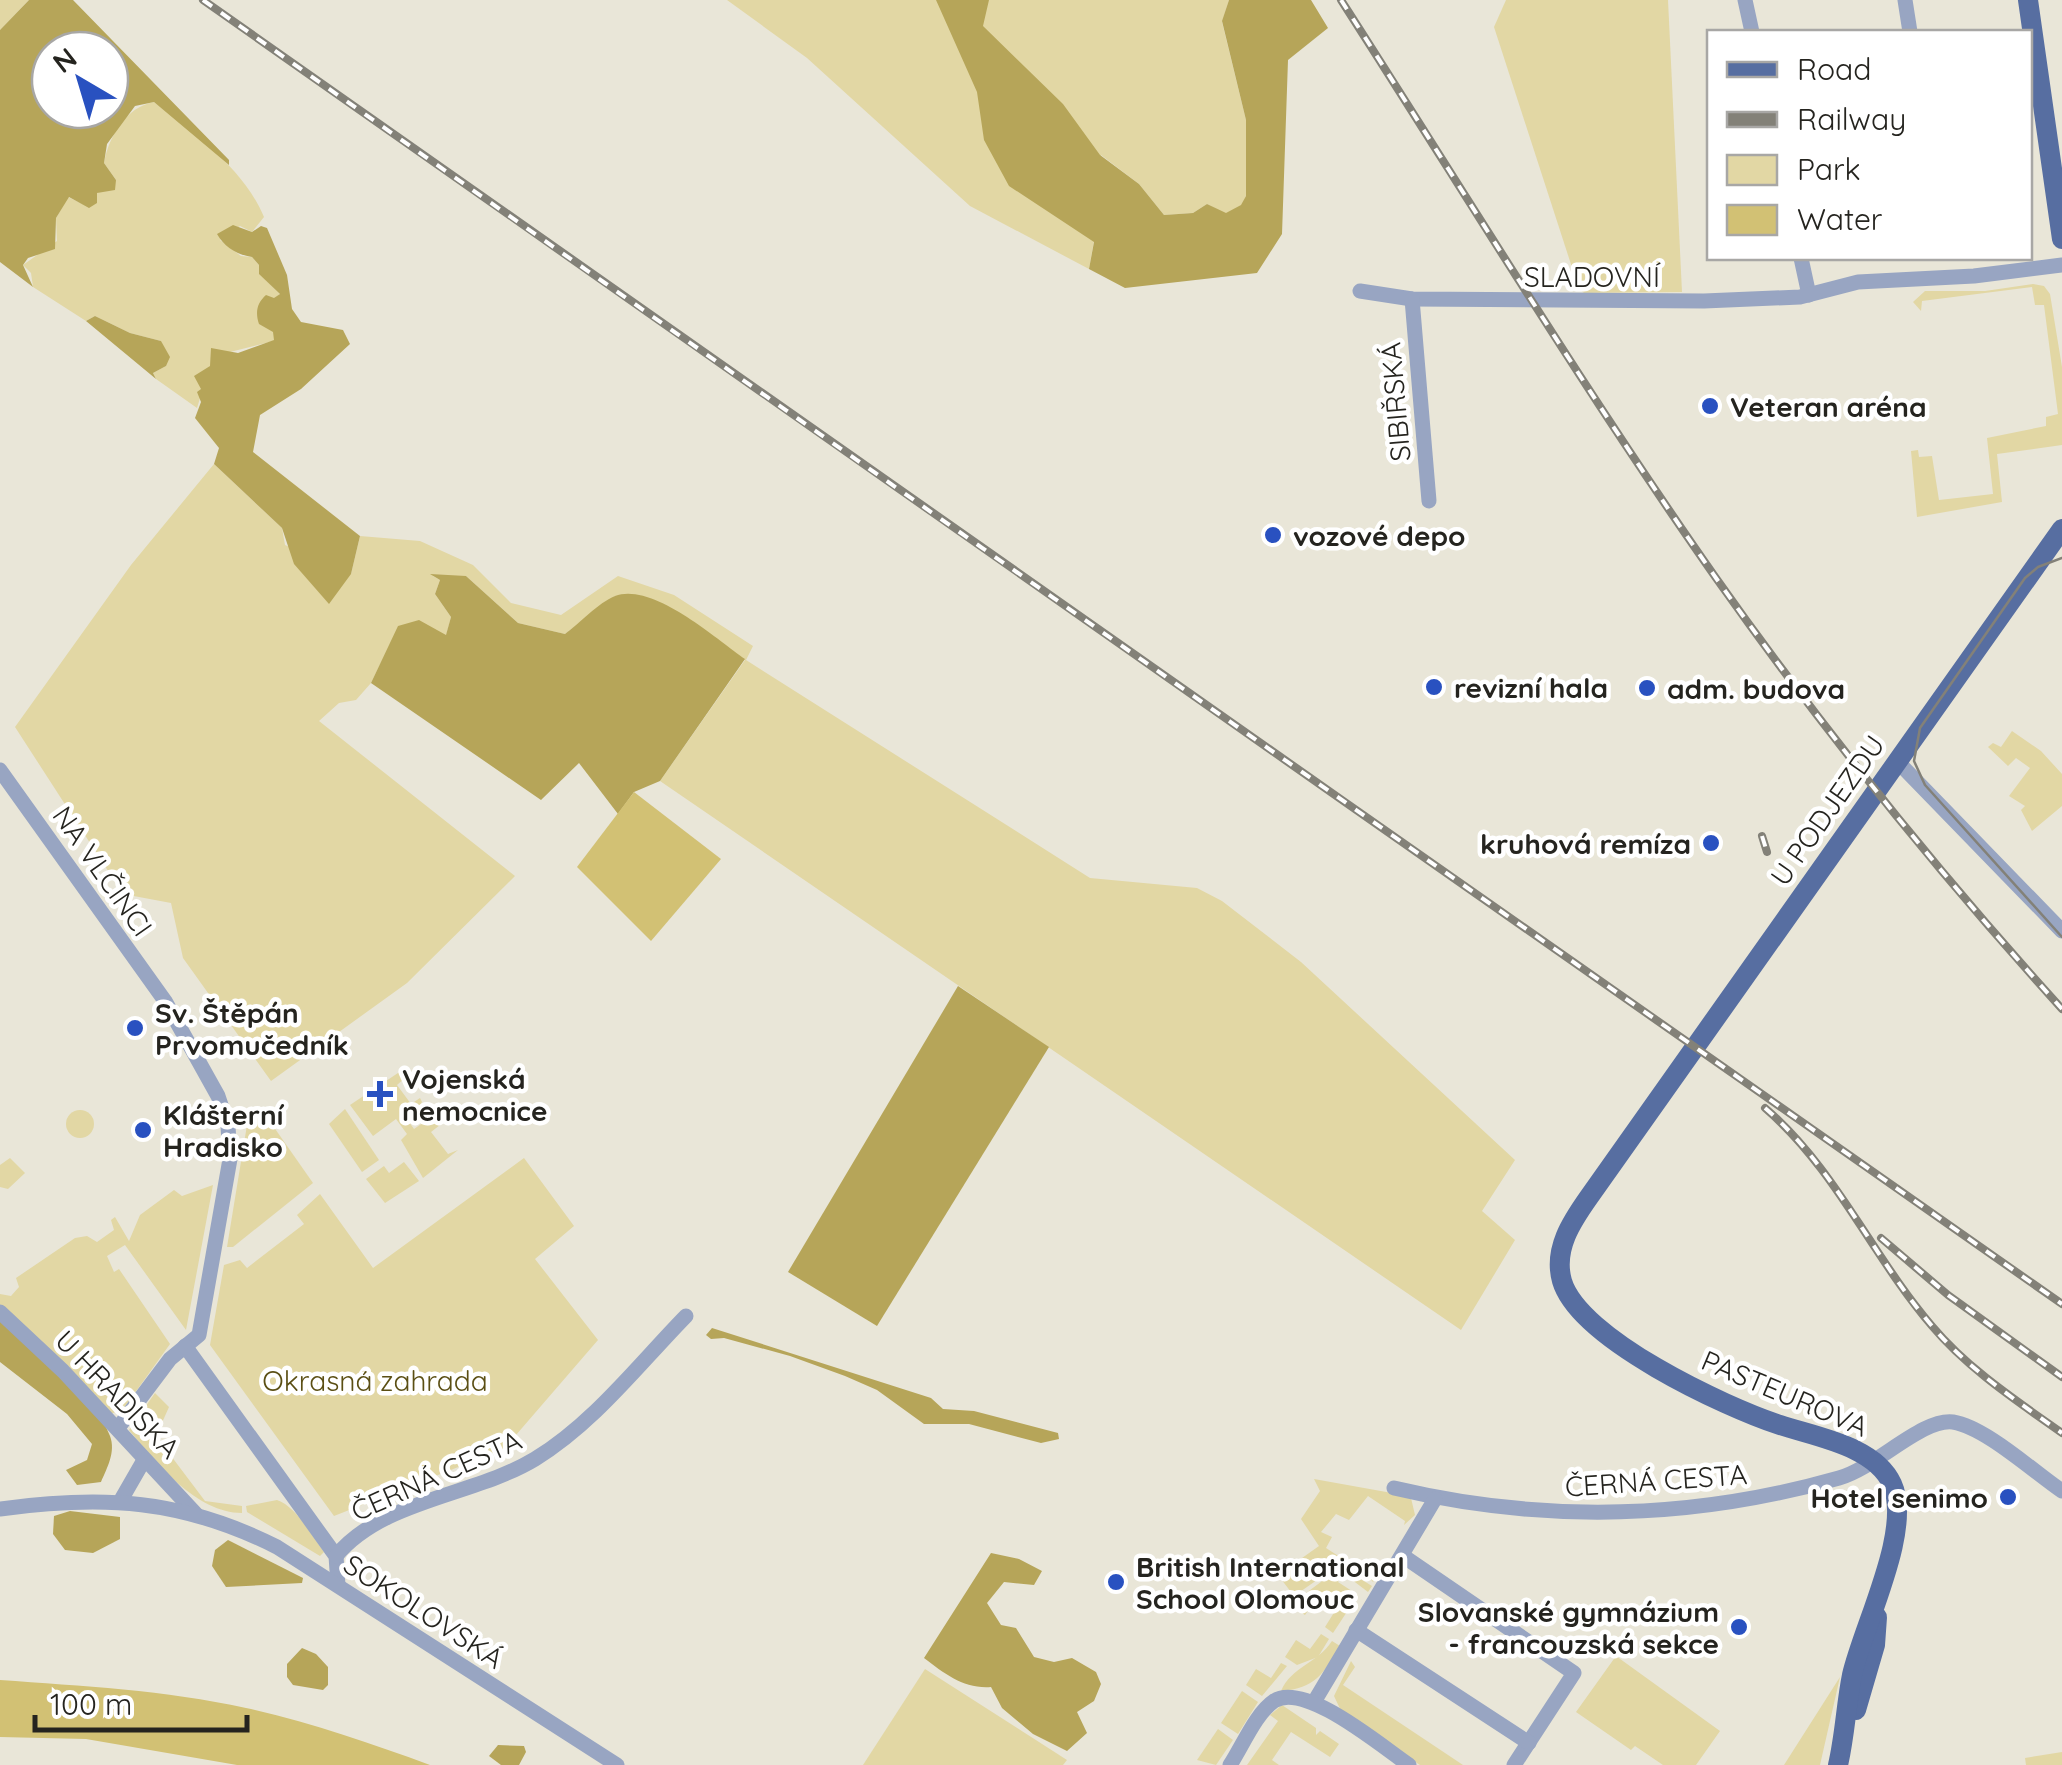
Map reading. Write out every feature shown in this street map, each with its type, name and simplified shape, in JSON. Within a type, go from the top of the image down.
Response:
[{"type":"main road","points":[[2028,0],[2062,238]]},
{"type":"main road","name":"U PODJEZDU","points":[[1639,1125],[2062,529]]},
{"type":"main road","name":"PASTEUROVA","points":[[1639,1125],[1567,1233],[1560,1266],[1569,1298],[1591,1322],[1672,1374],[1753,1414],[1877,1463],[1890,1479],[1898,1505],[1877,1599],[1851,1680],[1840,1755]]},
{"type":"street","points":[[1744,0],[1752,30]]},
{"type":"street","points":[[1905,0],[1910,30]]},
{"type":"street","points":[[1801,260],[1809,294]]},
{"type":"street","points":[[1954,260],[1958,276]]},
{"type":"street","name":"SLADOVNÍ","points":[[1360,291],[1412,300],[1671,302],[1809,294],[1858,282],[2062,265]]},
{"type":"street","name":"SIBIŘSKÁ","points":[[1412,300],[1429,501]]},
{"type":"street","points":[[1896,760],[2062,931]]},
{"type":"street","name":"NA VLČINCI","points":[[0,770],[164,1001],[218,1096],[230,1144],[199,1335],[170,1359],[118,1428]]},
{"type":"street","name":"U HRADISKA","points":[[0,1312],[118,1428],[196,1514]]},
{"type":"street","name":"ČERNÁ CESTA","points":[[336,1556],[367,1528],[532,1462],[577,1428],[686,1316]]},
{"type":"street","points":[[185,1346],[336,1556],[338,1584]]},
{"type":"street","name":"ČERNÁ CESTA","points":[[1394,1488],[1434,1498],[1534,1512],[1694,1508],[1782,1493],[1877,1463],[1927,1426],[1949,1422],[1981,1434],[2062,1491]]},
{"type":"street","points":[[121,1500],[144,1460]]},
{"type":"street","points":[[1314,1702],[1434,1498]]},
{"type":"street","name":"SOKOLOVSKÁ","points":[[0,1509],[82,1499],[121,1500],[196,1514],[254,1535],[338,1584],[617,1765]]},
{"type":"street","points":[[1403,1556],[1574,1674],[1514,1765]]},
{"type":"street","points":[[1356,1630],[1529,1742]]},
{"type":"street","points":[[1230,1765],[1276,1700],[1295,1697],[1314,1702],[1409,1765]]},
{"type":"green space","points":[[0,0],[29,0],[0,30]]},
{"type":"green space","points":[[727,0],[1229,0],[1222,22],[1246,120],[1246,196],[1242,205],[1226,214],[1207,204],[1193,213],[1164,215],[1139,184],[1101,155],[1098,218],[1089,269],[970,206],[807,58]]},
{"type":"green space","points":[[1506,0],[1668,0],[1682,292],[1584,293],[1579,289],[1494,27]]},
{"type":"green space","points":[[154,102],[201,139],[244,182],[264,217],[252,232],[240,226],[220,240],[241,256],[252,257],[260,274],[280,294],[274,299],[274,341],[226,353],[210,366],[197,408],[156,379],[153,373],[166,366],[161,341],[130,333],[95,316],[86,321],[33,287],[31,273],[23,265],[57,241],[56,218],[68,197],[89,207],[97,193],[116,180],[104,163],[110,143],[117,130],[130,130],[130,114]]},
{"type":"green space","points":[[2033,284],[2044,286],[2050,294],[2062,367],[2062,445],[1997,454],[2002,502],[1917,517],[1911,451],[1918,450],[1919,457],[1932,456],[1939,500],[1993,494],[1987,438],[2046,426],[2046,417],[2058,414],[2044,305],[2035,305],[2032,287],[1922,301],[1921,311],[1913,302],[1925,291],[1985,291]]},
{"type":"green space","points":[[214,464],[282,528],[285,545],[351,574],[360,536],[420,541],[473,565],[511,603],[561,615],[618,576],[674,595],[753,646],[746,660],[1090,878],[1197,888],[1222,901],[1301,962],[1515,1160],[1482,1211],[1515,1240],[1461,1330],[660,781],[745,660],[615,596],[565,634],[518,623],[466,576],[433,576],[440,580],[435,594],[451,617],[446,636],[399,626],[371,683],[356,700],[339,703],[319,721],[515,876],[407,983],[271,1081],[183,958],[171,903],[123,894],[15,727],[131,565]]},
{"type":"green space","points":[[2012,731],[2041,751],[2062,774],[2062,806],[2032,831],[2021,810],[2025,806],[2009,796],[2030,768],[2016,758],[2008,766],[1988,747],[1993,743],[2001,747]]},
{"type":"green space","points":[[401,1071],[406,1077],[397,1085],[411,1104],[420,1098],[422,1102],[409,1122],[414,1129],[427,1120],[440,1125],[431,1132],[448,1154],[458,1150],[423,1178],[401,1140],[407,1134],[396,1119],[373,1136],[350,1105]]},
{"type":"green space","points":[[345,1109],[379,1160],[362,1172],[329,1124]]},
{"type":"green space","points":[[80,1110],[90,1114],[94,1124],[90,1134],[80,1138],[70,1134],[66,1124],[70,1114]]},
{"type":"green space","points":[[264,1113],[313,1183],[233,1247],[227,1247],[247,1125]]},
{"type":"green space","points":[[10,1158],[25,1173],[8,1189],[0,1187],[0,1165]]},
{"type":"green space","name":"Okrasná zahrada","points":[[524,1158],[574,1226],[535,1259],[598,1340],[504,1449],[334,1516],[210,1345],[224,1265],[240,1260],[247,1268],[304,1224],[297,1215],[320,1194],[373,1268]]},
{"type":"green space","points":[[404,1162],[419,1181],[385,1203],[366,1179],[384,1166],[389,1173]]},
{"type":"green space","points":[[213,1185],[186,1330],[125,1245],[107,1256],[114,1272],[119,1269],[170,1344],[124,1408],[111,1414],[0,1305],[0,1294],[11,1296],[19,1287],[16,1278],[75,1238],[87,1236],[97,1242],[114,1230],[111,1220],[115,1217],[129,1241],[140,1215],[174,1190],[182,1196]]},
{"type":"green space","points":[[155,1393],[169,1407],[156,1436],[205,1501],[242,1506],[242,1513],[209,1505],[179,1484],[129,1430]]},
{"type":"green space","points":[[1314,1479],[1411,1498],[1415,1515],[1404,1525],[1405,1521],[1368,1496],[1349,1520],[1336,1514],[1321,1532],[1332,1537],[1326,1548],[1360,1570],[1363,1567],[1377,1575],[1373,1582],[1365,1572],[1362,1575],[1340,1564],[1294,1596],[1278,1575],[1319,1546],[1301,1519],[1320,1491]]},
{"type":"green space","points":[[277,1500],[303,1522],[324,1552],[320,1556],[247,1512],[246,1506]]},
{"type":"green space","points":[[1341,1567],[1372,1586],[1368,1592],[1343,1573],[1338,1582],[1358,1595],[1333,1633],[1325,1627],[1335,1611],[1316,1599],[1305,1615],[1290,1605]]},
{"type":"green space","points":[[1321,1634],[1329,1639],[1318,1657],[1297,1665],[1285,1657],[1296,1640],[1310,1649]]},
{"type":"green space","points":[[1332,1641],[1340,1646],[1317,1678],[1302,1687],[1281,1691],[1292,1676]]},
{"type":"green space","points":[[1616,1656],[1720,1731],[1696,1765],[1663,1765],[1635,1746],[1631,1750],[1576,1712]]},
{"type":"green space","points":[[1351,1661],[1355,1667],[1343,1685],[1463,1765],[1420,1765],[1342,1713],[1334,1696]]},
{"type":"green space","points":[[1281,1663],[1287,1666],[1262,1696],[1246,1685],[1256,1669],[1271,1678]]},
{"type":"green space","points":[[925,1669],[1067,1760],[1063,1765],[863,1765]]},
{"type":"green space","points":[[1840,1677],[1820,1765],[1784,1765]]},
{"type":"green space","points":[[1242,1691],[1258,1702],[1238,1734],[1221,1723]]},
{"type":"green space","points":[[1282,1705],[1316,1728],[1316,1735],[1320,1731],[1339,1744],[1330,1757],[1291,1732],[1272,1760],[1279,1765],[1247,1765],[1278,1721],[1270,1715]]},
{"type":"green space","points":[[1218,1729],[1233,1740],[1216,1765],[1197,1760]]},
{"type":"green space","points":[[2062,1752],[2062,1765],[2026,1765],[2025,1758]]},
{"type":"shaded area","points":[[29,0],[73,0],[102,30],[30,30],[30,130],[117,130],[107,144],[104,163],[116,180],[115,190],[97,193],[97,203],[89,208],[69,197],[56,218],[55,249],[28,258],[23,265],[33,287],[0,262],[0,30]]},
{"type":"shaded area","points":[[936,0],[989,0],[983,26],[1063,104],[1100,155],[1139,184],[1164,215],[1193,213],[1207,204],[1226,213],[1241,205],[1246,196],[1246,120],[1222,21],[1229,0],[1311,0],[1328,28],[1288,60],[1282,234],[1257,273],[1125,288],[1089,269],[1094,242],[1009,186],[984,140],[977,92]]},
{"type":"shaded area","points":[[130,58],[229,160],[229,165],[154,102],[135,106],[130,113]]},
{"type":"shaded area","points":[[233,225],[252,232],[261,226],[267,228],[287,275],[292,309],[301,322],[343,330],[350,344],[301,389],[260,415],[253,452],[360,536],[351,574],[329,604],[294,564],[282,528],[214,464],[219,448],[195,418],[201,402],[197,392],[201,389],[194,376],[210,366],[211,348],[238,353],[274,340],[273,332],[259,324],[257,312],[266,295],[274,298],[280,294],[259,274],[259,265],[252,257],[232,250],[220,239],[217,234]]},
{"type":"shaded area","points":[[95,316],[130,333],[161,341],[170,357],[166,366],[153,373],[156,379],[86,321]]},
{"type":"shaded area","points":[[430,574],[466,576],[518,623],[565,634],[615,596],[647,597],[683,615],[745,659],[660,781],[634,792],[618,814],[579,763],[541,800],[371,683],[398,626],[419,620],[446,635],[451,617],[435,594],[440,580]]},
{"type":"shaded area","points":[[958,986],[1049,1047],[877,1326],[788,1272]]},
{"type":"shaded area","points":[[0,1320],[62,1373],[102,1420],[112,1448],[101,1482],[77,1485],[66,1470],[87,1460],[92,1444],[67,1414],[0,1362]]},
{"type":"shaded area","points":[[712,1328],[931,1398],[943,1409],[974,1411],[1058,1433],[1059,1439],[1041,1443],[969,1424],[924,1424],[877,1390],[790,1356],[724,1338],[711,1339],[706,1335]]},
{"type":"shaded area","points":[[70,1511],[120,1517],[120,1539],[93,1553],[65,1550],[53,1534],[54,1516]]},
{"type":"shaded area","points":[[228,1540],[303,1578],[302,1583],[226,1587],[212,1566],[215,1550]]},
{"type":"shaded area","points":[[991,1553],[1019,1559],[1042,1571],[1034,1585],[1004,1582],[987,1603],[1001,1625],[1016,1628],[1034,1657],[1054,1662],[1072,1658],[1096,1672],[1101,1684],[1094,1701],[1077,1712],[1087,1733],[1067,1751],[1033,1734],[1002,1708],[991,1687],[963,1683],[924,1658]]},
{"type":"shaded area","points":[[302,1648],[316,1654],[328,1667],[328,1685],[323,1690],[293,1685],[287,1677],[287,1664]]},
{"type":"shaded area","points":[[498,1745],[524,1746],[526,1752],[519,1765],[501,1765],[489,1756]]},
{"type":"water","points":[[634,792],[721,859],[651,941],[577,867]]},
{"type":"water","points":[[0,1680],[216,1702],[316,1726],[430,1765],[237,1765],[86,1739],[0,1737]]},
{"type":"tram line","points":[[2062,558],[2038,567],[2025,578],[1920,728],[1914,761],[1925,785],[2062,937]]},
{"type":"railway","points":[[203,0],[2062,1304]]},
{"type":"railway","points":[[1341,0],[1572,363],[1716,578],[1882,798],[2062,1009]]},
{"type":"railway","points":[[1762,836],[1767,852]]},
{"type":"railway","points":[[1765,1108],[1813,1158],[1911,1299],[1946,1342],[1994,1384],[2062,1433]]},
{"type":"railway","points":[[1881,1238],[1948,1295],[2062,1377]]},
{"type":"place","name":"Veteran aréna","points":[[1710,406]]},
{"type":"place","name":"vozové depo","points":[[1273,535]]},
{"type":"place","name":"revizní hala","points":[[1434,687]]},
{"type":"place","name":"adm. budova","points":[[1647,688]]},
{"type":"place","name":"kruhová remíza","points":[[1711,843]]},
{"type":"place","name":"Sv. Štěpán Prvomučedník","points":[[135,1028]]},
{"type":"place","name":"Vojenská nemocnice","points":[[380,1094]]},
{"type":"place","name":"Klášterní Hradisko","points":[[143,1130]]},
{"type":"place","name":"Hotel senimo","points":[[2008,1497]]},
{"type":"place","name":"British International School Olomouc","points":[[1116,1582]]},
{"type":"place","name":"Slovanské gymnázium - francouzská sekce","points":[[1739,1627]]}]
